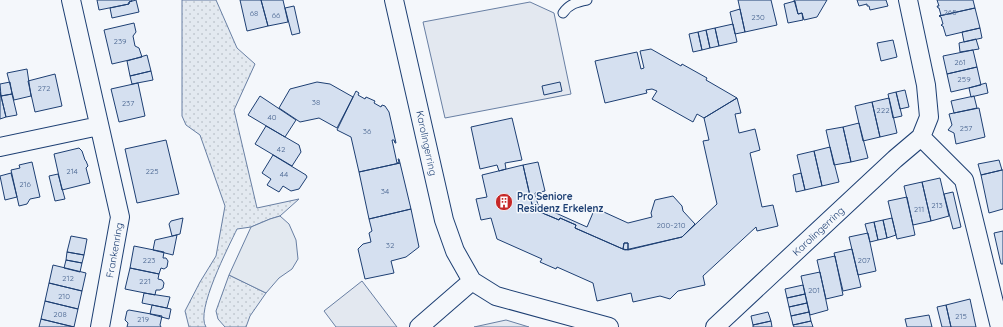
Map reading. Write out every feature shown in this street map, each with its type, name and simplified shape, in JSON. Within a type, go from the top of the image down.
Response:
[{"type":"street","name":"Frankenring","points":[[71,0],[120,217],[100,327]]},
{"type":"street","name":"Karolingerring","points":[[394,0],[444,220],[455,251],[472,281],[496,296],[609,327]]},
{"type":"street","points":[[908,0],[926,85],[929,117],[922,137],[964,180],[1000,327]]},
{"type":"street","points":[[0,147],[99,126]]},
{"type":"street","name":"Karolingerring","points":[[715,327],[895,159],[922,137]]},
{"type":"street","points":[[419,327],[472,281]]},
{"type":"lane","points":[[563,13],[567,7],[587,0]]},
{"type":"shaded area","points":[[182,0],[216,0],[237,48],[255,64],[234,110],[257,208],[299,199],[280,216],[251,227],[237,229],[214,278],[209,293],[205,307],[204,319],[206,327],[189,327],[185,311],[216,256],[225,206],[200,135],[186,125],[182,116]]},
{"type":"shaded area","points":[[530,2],[554,13],[571,94],[445,118],[423,22]]},
{"type":"shaded area","points":[[280,216],[289,224],[296,240],[298,259],[292,269],[279,278],[266,293],[229,275],[251,227]]},
{"type":"shaded area","points":[[229,275],[266,293],[250,316],[246,327],[225,327],[218,319],[216,311]]},
{"type":"shaded area","points":[[362,281],[397,327],[336,327],[324,311]]},
{"type":"shaded area","points":[[506,320],[529,327],[474,327]]},
{"type":"building","points":[[97,0],[132,1],[129,2],[129,4],[99,10]]},
{"type":"building","points":[[136,0],[139,12],[112,18],[110,8],[129,4],[129,2]]},
{"type":"building","points":[[240,0],[261,0],[268,26],[247,31]]},
{"type":"building","points":[[261,0],[283,0],[288,22],[268,26]]},
{"type":"building","points":[[738,0],[771,0],[777,25],[745,32]]},
{"type":"building","points":[[794,0],[827,0],[817,17],[804,20],[802,13],[798,14]]},
{"type":"building","points":[[857,0],[886,0],[888,6],[870,10],[867,4],[859,6]]},
{"type":"building","points":[[937,0],[973,0],[975,8],[939,16],[941,15],[937,6],[939,6]]},
{"type":"building","points":[[795,1],[798,14],[802,13],[803,20],[788,23],[784,4]]},
{"type":"building","points":[[294,6],[300,33],[292,35],[285,8]]},
{"type":"building","points":[[975,8],[980,28],[946,36],[943,26],[941,25],[943,24],[941,17],[939,16]]},
{"type":"building","points":[[740,9],[745,32],[735,34],[730,12]]},
{"type":"building","points":[[134,23],[136,32],[133,36],[135,46],[139,48],[142,57],[112,64],[104,30]]},
{"type":"building","points":[[733,24],[737,42],[719,46],[715,28]]},
{"type":"building","points":[[715,28],[719,46],[710,48],[706,30]]},
{"type":"building","points":[[980,28],[982,38],[964,42],[962,32]]},
{"type":"building","points":[[706,30],[710,48],[702,50],[698,32]]},
{"type":"building","points":[[698,32],[702,50],[693,52],[689,34]]},
{"type":"building","points":[[976,39],[979,49],[960,52],[959,43]]},
{"type":"building","points":[[893,40],[897,57],[881,61],[877,43]]},
{"type":"building","points":[[651,49],[681,66],[682,64],[707,78],[706,80],[737,98],[704,118],[697,114],[693,122],[652,99],[657,91],[652,89],[646,90],[647,93],[605,103],[595,61],[637,52],[641,69],[644,68],[640,51]]},
{"type":"building","points":[[973,50],[977,67],[947,74],[943,56]]},
{"type":"building","points":[[147,55],[151,71],[130,76],[127,61]]},
{"type":"building","points":[[977,67],[981,85],[951,92],[947,74]]},
{"type":"building","points":[[27,69],[31,96],[14,100],[7,73]]},
{"type":"building","points":[[151,71],[153,80],[132,84],[130,76]]},
{"type":"building","points":[[55,74],[62,106],[35,112],[28,81]]},
{"type":"building","points":[[10,82],[12,94],[1,96],[0,84]]},
{"type":"building","points":[[317,82],[330,84],[353,97],[337,128],[319,118],[300,122],[279,108],[290,89]]},
{"type":"building","points":[[560,82],[562,91],[544,95],[542,86]]},
{"type":"building","points":[[138,83],[145,116],[119,122],[111,89]]},
{"type":"building","points":[[986,83],[988,93],[971,97],[969,88]]},
{"type":"building","points":[[905,90],[909,107],[900,109],[896,92]]},
{"type":"building","points":[[356,91],[359,93],[358,95],[365,99],[366,97],[375,101],[374,103],[381,107],[382,105],[385,106],[389,112],[396,143],[392,140],[397,163],[399,162],[399,159],[400,163],[359,172],[351,137],[337,130]]},
{"type":"building","points":[[0,92],[6,117],[0,119]]},
{"type":"building","points":[[896,92],[902,116],[893,118],[888,94]]},
{"type":"building","points":[[12,94],[17,115],[6,117],[1,96]]},
{"type":"building","points":[[260,96],[296,120],[285,137],[248,115]]},
{"type":"building","points":[[974,96],[977,108],[954,113],[951,101]]},
{"type":"building","name":"Pro Seniore Residenz Erkelenz","points":[[737,98],[741,113],[735,114],[739,133],[755,129],[760,150],[750,153],[762,207],[773,205],[778,226],[757,231],[756,227],[703,276],[705,285],[678,291],[670,299],[660,296],[633,302],[631,293],[597,301],[593,283],[557,267],[556,269],[540,262],[542,259],[497,239],[491,218],[481,220],[476,199],[487,197],[482,175],[523,165],[533,209],[559,220],[560,218],[576,225],[575,228],[625,250],[682,237],[717,204],[703,141],[709,140],[704,118]]},
{"type":"building","points":[[889,98],[897,133],[880,137],[872,102]]},
{"type":"building","points":[[872,102],[880,137],[863,141],[855,106]]},
{"type":"building","points":[[979,108],[985,137],[956,144],[954,133],[948,130],[952,125],[949,114]]},
{"type":"building","points":[[512,118],[522,160],[505,163],[506,169],[499,171],[497,165],[480,169],[471,127]]},
{"type":"building","points":[[859,123],[868,158],[851,162],[843,127]]},
{"type":"building","points":[[266,126],[299,145],[301,152],[292,166],[255,144]]},
{"type":"building","points":[[843,127],[851,162],[834,165],[826,130]]},
{"type":"building","points":[[166,140],[179,194],[137,203],[125,149]]},
{"type":"building","points":[[830,147],[839,182],[822,186],[814,151]]},
{"type":"building","points":[[79,148],[82,151],[88,166],[86,168],[90,183],[62,190],[54,154]]},
{"type":"building","points":[[814,151],[822,186],[805,190],[797,155]]},
{"type":"building","points":[[273,155],[306,175],[307,177],[299,189],[291,191],[283,186],[279,192],[267,185],[271,179],[262,173]]},
{"type":"building","points":[[999,160],[1002,170],[981,175],[978,164]]},
{"type":"building","points":[[32,162],[40,197],[30,199],[27,204],[19,206],[11,170],[20,168],[19,165]]},
{"type":"building","points":[[538,162],[545,191],[535,193],[538,205],[587,227],[595,208],[628,223],[652,217],[651,213],[655,200],[673,196],[682,206],[683,211],[695,224],[682,237],[628,250],[628,243],[624,243],[623,249],[575,228],[576,225],[560,218],[559,220],[533,209],[523,165]]},
{"type":"building","points":[[400,163],[411,209],[369,219],[359,172]]},
{"type":"building","points":[[1003,170],[1003,209],[989,213],[981,175]]},
{"type":"building","points":[[11,173],[17,197],[5,200],[0,176]]},
{"type":"building","points":[[801,173],[805,190],[796,192],[793,175]]},
{"type":"building","points":[[58,174],[65,199],[55,201],[49,176]]},
{"type":"building","points":[[940,178],[949,216],[931,221],[922,182]]},
{"type":"building","points":[[922,182],[931,221],[913,225],[904,186]]},
{"type":"building","points":[[953,192],[961,227],[953,229],[944,194]]},
{"type":"building","points":[[907,197],[915,235],[897,239],[888,201]]},
{"type":"building","points":[[411,209],[419,247],[406,257],[391,261],[394,273],[365,279],[358,249],[363,244],[371,242],[369,233],[372,231],[369,219]]},
{"type":"building","points":[[183,218],[180,234],[172,236],[169,224],[171,221]]},
{"type":"building","points":[[892,218],[896,235],[887,238],[883,220]]},
{"type":"building","points":[[883,220],[887,238],[878,240],[874,222]]},
{"type":"building","points":[[874,222],[878,240],[870,242],[865,224]]},
{"type":"building","points":[[1003,231],[1003,264],[1001,264],[994,233]]},
{"type":"building","points":[[868,233],[876,271],[858,275],[849,237]]},
{"type":"building","points":[[177,235],[173,255],[153,250],[155,240]]},
{"type":"building","points":[[71,236],[87,239],[84,255],[67,252]]},
{"type":"building","points":[[624,243],[628,243],[628,250],[623,249]]},
{"type":"building","points":[[134,246],[164,252],[163,258],[166,258],[168,261],[167,267],[164,269],[161,268],[159,274],[130,268]]},
{"type":"building","points":[[852,249],[861,287],[843,291],[834,253]]},
{"type":"building","points":[[67,252],[84,255],[82,263],[66,260]]},
{"type":"building","points":[[835,256],[843,295],[826,299],[817,260]]},
{"type":"building","points":[[66,260],[82,263],[80,272],[64,268]]},
{"type":"building","points":[[53,265],[86,273],[82,291],[49,283]]},
{"type":"building","points":[[130,268],[159,274],[158,279],[162,280],[164,283],[163,288],[156,290],[155,295],[125,289]]},
{"type":"building","points":[[820,272],[828,310],[810,315],[801,276]]},
{"type":"building","points":[[49,283],[82,291],[78,309],[45,301]]},
{"type":"building","points":[[803,285],[805,294],[787,298],[785,289]]},
{"type":"building","points":[[144,293],[170,297],[167,308],[142,303]]},
{"type":"building","points":[[805,294],[807,303],[789,307],[787,298]]},
{"type":"building","points":[[970,299],[976,327],[951,327],[946,305]]},
{"type":"building","points":[[45,301],[78,309],[74,327],[41,319]]},
{"type":"building","points":[[807,303],[809,312],[791,316],[789,307]]},
{"type":"building","points":[[152,305],[171,309],[169,319],[150,314]]},
{"type":"building","points":[[946,305],[951,327],[942,327],[937,307]]},
{"type":"building","points":[[129,310],[162,316],[161,327],[127,327],[128,323],[125,320],[127,311]]},
{"type":"building","points":[[768,312],[771,321],[753,325],[751,316]]},
{"type":"building","points":[[809,312],[811,321],[793,325],[791,316]]},
{"type":"building","points":[[929,315],[932,327],[907,327],[905,319]]},
{"type":"building","points":[[41,319],[74,327],[39,327]]},
{"type":"building","points":[[771,321],[772,327],[753,327],[753,325]]},
{"type":"building","points":[[811,321],[813,327],[794,327],[793,325]]},
{"type":"place","name":"Pro Seniore Residenz Erkelenz","points":[[504,202]]}]
